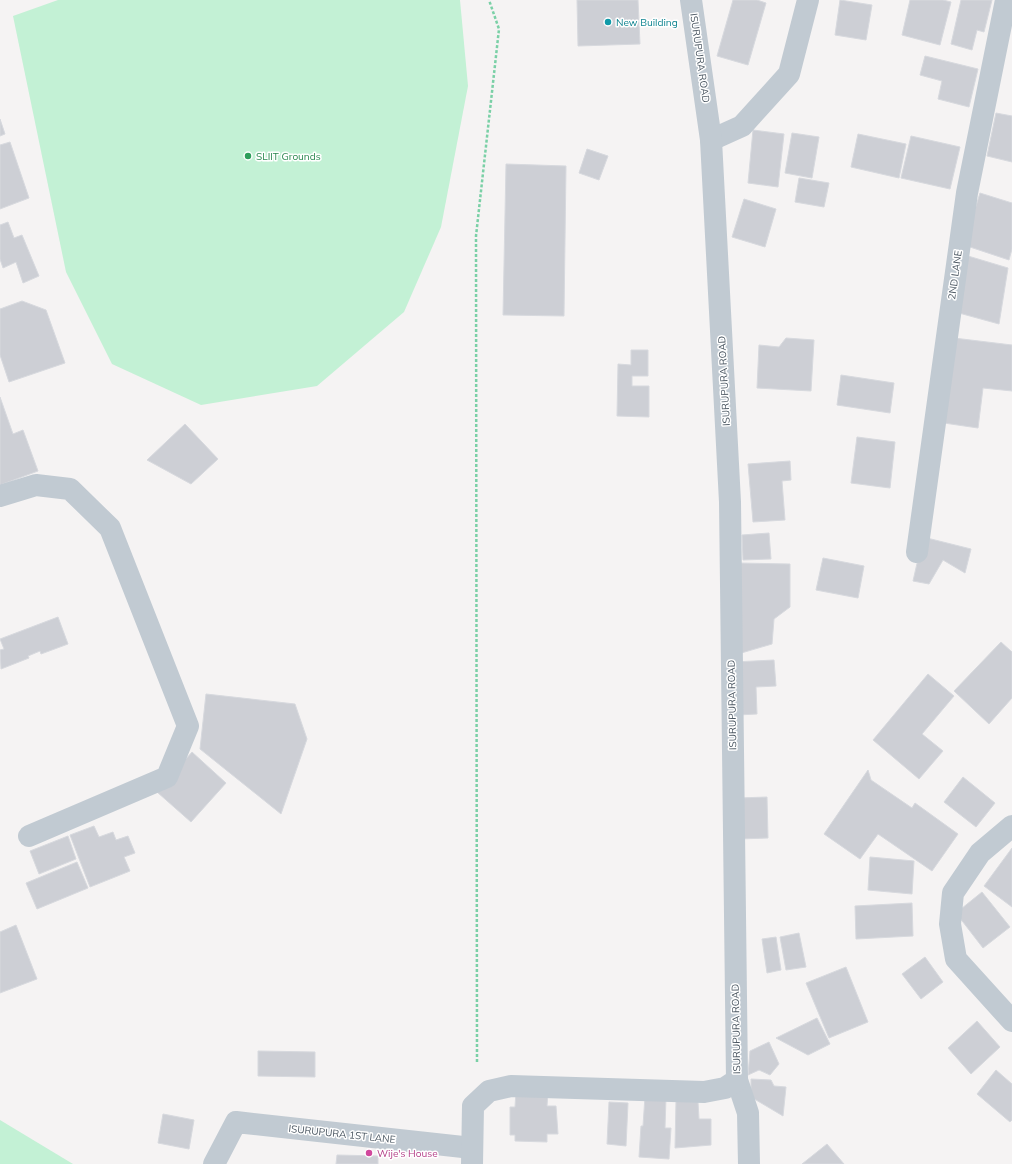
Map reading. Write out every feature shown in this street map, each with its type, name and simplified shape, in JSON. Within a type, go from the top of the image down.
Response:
[{"type":"street","name":"ISURUPURA ROAD","points":[[472,1156],[473,1106],[489,1091],[511,1086],[704,1092],[725,1088],[737,1080],[730,502],[711,140],[691,0]]},
{"type":"street","points":[[711,140],[742,126],[789,74],[808,0]]},
{"type":"street","name":"2ND LANE","points":[[917,552],[967,192],[1006,0]]},
{"type":"street","points":[[0,496],[36,485],[70,489],[110,528],[188,726],[168,777],[29,836]]},
{"type":"street","points":[[1012,826],[980,853],[953,893],[950,924],[956,959],[1012,1021]]},
{"type":"street","points":[[737,1080],[748,1113],[748,1164]]},
{"type":"street","name":"ISURUPURA 1ST LANE","points":[[214,1164],[236,1122],[472,1156]]},
{"type":"path","points":[[477,1062],[476,236],[499,29],[489,0]]},
{"type":"green space","name":"SLIIT Grounds","points":[[58,0],[460,0],[468,86],[441,227],[404,312],[317,386],[201,405],[112,364],[66,272],[13,16]]},
{"type":"green space","points":[[0,1120],[73,1164],[0,1164]]},
{"type":"building","name":"New Building","points":[[577,0],[638,0],[640,44],[578,46]]},
{"type":"building","points":[[733,0],[757,0],[766,3],[748,65],[717,56]]},
{"type":"building","points":[[840,0],[872,5],[866,40],[835,35]]},
{"type":"building","points":[[910,0],[943,0],[951,2],[940,45],[902,35]]},
{"type":"building","points":[[961,0],[992,0],[984,32],[977,30],[972,50],[951,44]]},
{"type":"building","points":[[925,56],[978,69],[969,107],[938,99],[942,81],[920,75]]},
{"type":"building","points":[[996,113],[1012,116],[1012,162],[987,156]]},
{"type":"building","points":[[0,119],[5,134],[0,136]]},
{"type":"building","points":[[753,130],[784,134],[778,187],[748,183]]},
{"type":"building","points":[[792,133],[819,137],[812,178],[785,173]]},
{"type":"building","points":[[858,134],[906,144],[899,178],[851,167]]},
{"type":"building","points":[[911,136],[960,147],[950,189],[901,178]]},
{"type":"building","points":[[10,142],[29,198],[0,209],[0,145]]},
{"type":"building","points":[[587,149],[608,156],[599,180],[579,173]]},
{"type":"building","points":[[506,164],[566,166],[564,316],[503,315]]},
{"type":"building","points":[[799,178],[829,183],[824,207],[795,202]]},
{"type":"building","points":[[980,193],[1012,203],[1012,249],[1009,260],[964,245]]},
{"type":"building","points":[[744,199],[776,209],[765,247],[732,237]]},
{"type":"building","points":[[8,222],[14,238],[22,235],[39,276],[23,283],[16,262],[3,268],[0,259],[0,225]]},
{"type":"building","points":[[968,256],[1008,268],[999,324],[959,313]]},
{"type":"building","points":[[22,301],[46,310],[65,363],[9,382],[0,355],[0,309]]},
{"type":"building","points":[[786,338],[814,340],[811,391],[757,388],[759,345],[779,347]]},
{"type":"building","points":[[954,338],[1012,345],[1012,391],[983,388],[978,428],[944,423]]},
{"type":"building","points":[[631,350],[648,350],[648,376],[632,376],[632,386],[649,386],[649,417],[617,416],[618,364],[631,365]]},
{"type":"building","points":[[841,375],[894,383],[890,413],[837,405]]},
{"type":"building","points":[[0,397],[13,434],[23,430],[38,471],[0,485]]},
{"type":"building","points":[[185,424],[218,459],[191,484],[147,460]]},
{"type":"building","points":[[857,437],[895,442],[890,488],[851,483]]},
{"type":"building","points":[[790,461],[791,480],[782,481],[785,520],[753,522],[748,464]]},
{"type":"building","points":[[769,533],[771,559],[743,560],[742,535]]},
{"type":"building","points":[[923,537],[971,549],[965,573],[943,560],[929,584],[913,581]]},
{"type":"building","points":[[823,558],[864,566],[858,598],[816,590]]},
{"type":"building","points":[[739,563],[790,564],[790,607],[774,619],[772,644],[738,654]]},
{"type":"building","points":[[58,617],[68,644],[41,654],[40,651],[28,656],[29,658],[1,669],[0,650],[4,649],[0,639]]},
{"type":"building","points":[[1001,642],[1012,652],[1012,698],[989,724],[954,691]]},
{"type":"building","points":[[774,660],[776,686],[756,687],[757,714],[737,715],[734,662]]},
{"type":"building","points":[[928,674],[954,696],[922,734],[943,751],[919,779],[873,740]]},
{"type":"building","points":[[206,694],[295,704],[307,739],[281,814],[200,749]]},
{"type":"building","points":[[192,752],[226,783],[191,822],[157,792]]},
{"type":"building","points":[[868,770],[871,780],[912,808],[915,803],[958,834],[932,871],[878,834],[860,859],[824,834]]},
{"type":"building","points":[[963,777],[995,803],[976,827],[944,802]]},
{"type":"building","points":[[767,797],[768,838],[739,839],[738,798]]},
{"type":"building","points":[[94,826],[99,837],[113,832],[116,840],[128,836],[135,853],[124,857],[130,871],[90,887],[70,835]]},
{"type":"building","points":[[68,836],[76,859],[39,874],[30,851]]},
{"type":"building","points":[[1012,848],[1012,907],[984,886]]},
{"type":"building","points":[[870,857],[914,861],[912,894],[868,890]]},
{"type":"building","points":[[77,862],[88,888],[37,909],[26,883]]},
{"type":"building","points":[[982,892],[1010,927],[983,948],[956,913]]},
{"type":"building","points":[[912,903],[913,936],[856,939],[855,906]]},
{"type":"building","points":[[16,925],[37,979],[0,993],[0,932]]},
{"type":"building","points":[[799,933],[806,967],[786,970],[780,937]]},
{"type":"building","points":[[776,937],[781,970],[767,973],[762,939]]},
{"type":"building","points":[[925,957],[943,982],[921,999],[902,974]]},
{"type":"building","points":[[846,967],[868,1022],[829,1038],[806,983]]},
{"type":"building","points":[[817,1018],[830,1044],[808,1055],[776,1038]]},
{"type":"building","points":[[977,1021],[1000,1047],[971,1074],[948,1048]]},
{"type":"building","points":[[769,1042],[779,1064],[770,1075],[759,1070],[748,1075],[750,1051]]},
{"type":"building","points":[[258,1051],[315,1052],[315,1077],[258,1076]]},
{"type":"building","points":[[996,1070],[1012,1084],[1012,1120],[1010,1122],[977,1094]]},
{"type":"building","points":[[751,1079],[771,1080],[774,1086],[786,1087],[783,1116],[751,1097]]},
{"type":"building","points":[[516,1091],[548,1092],[547,1106],[556,1106],[558,1134],[547,1134],[547,1142],[515,1141],[515,1135],[510,1135],[510,1107],[515,1107]]},
{"type":"building","points":[[645,1096],[666,1097],[665,1128],[671,1128],[669,1159],[639,1157]]},
{"type":"building","points":[[676,1101],[698,1102],[699,1119],[711,1119],[711,1145],[675,1148]]},
{"type":"building","points":[[609,1102],[628,1103],[626,1146],[607,1144]]},
{"type":"building","points":[[163,1114],[194,1120],[189,1149],[158,1143]]},
{"type":"building","points":[[827,1144],[844,1164],[802,1164]]},
{"type":"building","points":[[337,1155],[378,1156],[378,1164],[336,1164]]},
{"type":"place","name":"New Building","points":[[608,22]]},
{"type":"place","name":"SLIIT Grounds","points":[[248,156]]},
{"type":"place","name":"Wije's House","points":[[369,1153]]}]
